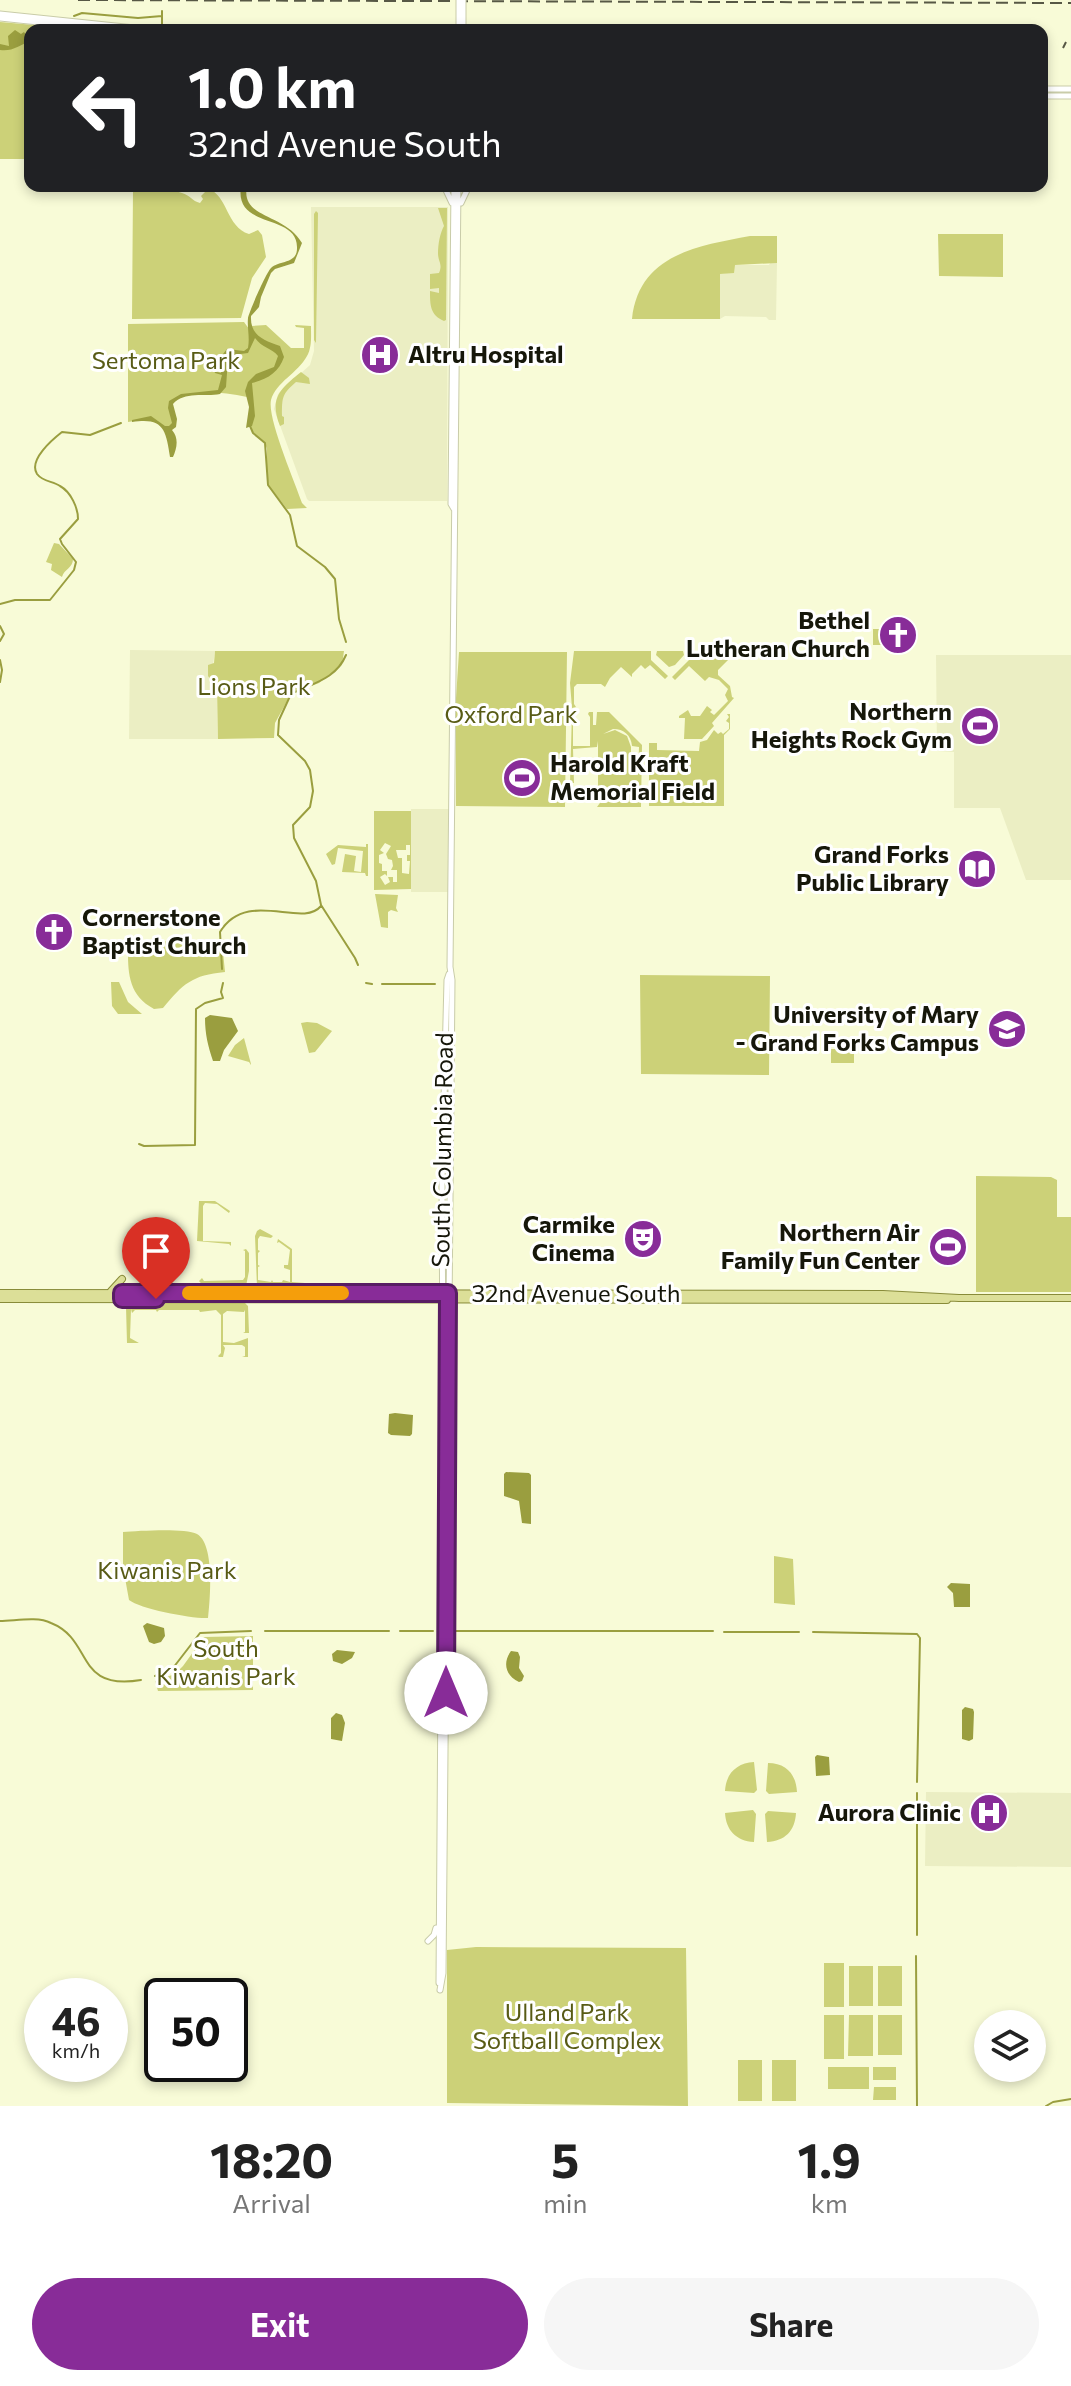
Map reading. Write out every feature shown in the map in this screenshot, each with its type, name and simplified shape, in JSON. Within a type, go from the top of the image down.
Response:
[{"type":"main road","points":[[461,0],[461,24]]},
{"type":"main road","points":[[0,16],[65,24]]},
{"type":"main road","points":[[0,16],[88,24]]},
{"type":"main road","points":[[1048,89],[1071,89]]},
{"type":"main road","points":[[1048,96],[1071,96]]},
{"type":"main road","points":[[447,192],[456,212]]},
{"type":"main road","name":"South Columbia Road","points":[[445,1297],[442,1338],[440,1990],[443,1973],[449,1416],[445,1174],[459,247],[456,192]]},
{"type":"main road","points":[[456,212],[466,192]]},
{"type":"main road","name":"South Columbia Road","points":[[454,506],[453,236],[456,212]]},
{"type":"main road","points":[[453,236],[459,247]]},
{"type":"main road","points":[[108,1293],[122,1279]]},
{"type":"main road","name":"32nd Avenue South","points":[[0,1296],[108,1293],[122,1296]]},
{"type":"main road","points":[[502,1300],[560,1297],[564,1293]]},
{"type":"main road","name":"32nd Avenue South","points":[[0,1296],[445,1297],[564,1293],[606,1297]]},
{"type":"main road","name":"32nd Avenue South","points":[[445,1297],[502,1300],[606,1297],[1071,1299]]},
{"type":"main road","points":[[1048,1298],[1071,1299]]},
{"type":"main road","points":[[442,1338],[449,1379]]},
{"type":"main road","points":[[443,1374],[449,1416]]},
{"type":"main road","points":[[439,1847],[444,1864]]},
{"type":"main road","points":[[428,1941],[434,1935],[438,1919]]},
{"type":"shaded area","points":[[15,30],[21,34],[24,32],[24,44],[0,50],[0,44],[9,46],[8,36]]},
{"type":"shaded area","points":[[241,192],[247,192],[250,205],[285,226],[302,243],[294,263],[271,273],[259,307],[251,316],[255,332],[280,346],[284,357],[272,374],[252,383],[255,416],[252,426],[246,428],[249,407],[245,391],[248,382],[256,374],[274,367],[278,356],[255,338],[248,353],[228,359],[226,387],[220,394],[183,397],[173,404],[177,419],[176,427],[172,430],[176,436],[176,447],[173,457],[170,457],[167,439],[157,423],[132,420],[151,416],[169,426],[172,423],[169,401],[181,394],[218,390],[222,375],[215,373],[211,360],[214,355],[219,360],[217,372],[221,373],[223,354],[227,349],[244,351],[248,348],[248,318],[265,277],[271,268],[292,259],[297,252],[294,236],[287,229],[256,216],[241,200]]},
{"type":"shaded area","name":"Altru Hospital","points":[[311,207],[448,207],[447,501],[307,499],[274,409],[278,394],[310,365],[314,351]]},
{"type":"shaded area","points":[[777,263],[776,320],[725,316],[720,319],[720,274],[734,272],[734,265]]},
{"type":"shaded area","points":[[130,650],[215,651],[213,665],[217,688],[218,739],[129,739]]},
{"type":"shaded area","points":[[936,655],[1071,655],[1071,880],[1026,880],[1000,808],[954,808],[954,752],[937,751]]},
{"type":"shaded area","points":[[411,809],[452,809],[451,892],[411,892]]},
{"type":"shaded area","points":[[210,1015],[232,1018],[238,1031],[220,1061],[213,1061],[207,1040],[205,1018]]},
{"type":"shaded area","points":[[389,1414],[413,1415],[410,1436],[388,1433]]},
{"type":"shaded area","points":[[506,1472],[531,1475],[531,1524],[522,1523],[519,1501],[504,1496]]},
{"type":"shaded area","points":[[951,1583],[970,1584],[970,1607],[954,1607],[953,1593],[947,1587]]},
{"type":"shaded area","points":[[147,1623],[164,1628],[165,1636],[161,1642],[149,1642],[143,1626]]},
{"type":"shaded area","points":[[337,1650],[355,1652],[342,1664],[333,1661],[332,1654]]},
{"type":"shaded area","points":[[511,1651],[518,1652],[520,1657],[519,1668],[524,1676],[519,1682],[507,1669]]},
{"type":"shaded area","points":[[965,1707],[974,1712],[973,1739],[969,1741],[962,1739],[962,1710]]},
{"type":"shaded area","points":[[336,1713],[342,1715],[345,1723],[342,1741],[331,1739],[331,1718]]},
{"type":"shaded area","points":[[817,1755],[829,1757],[830,1775],[816,1776]]},
{"type":"shaded area","points":[[926,1792],[1071,1793],[1071,1867],[925,1866]]},
{"type":"green space","points":[[0,22],[24,24],[24,159],[0,159]]},
{"type":"green space","points":[[133,192],[179,192],[200,203],[203,199],[201,196],[205,192],[215,192],[241,230],[249,234],[258,230],[262,235],[266,257],[252,278],[241,318],[132,319]]},
{"type":"green space","points":[[438,208],[447,208],[444,321],[433,313],[430,301],[430,291],[439,293],[439,288],[430,289],[430,274],[439,273],[441,267],[438,246],[444,226]]},
{"type":"green space","points":[[316,211],[318,213],[316,343],[314,214]]},
{"type":"green space","points":[[938,234],[1003,234],[1003,277],[939,276]]},
{"type":"green space","points":[[750,236],[777,236],[777,263],[735,265],[734,273],[720,274],[720,319],[632,319],[637,297],[658,267],[691,250]]},
{"type":"green space","name":"Sertoma Park","points":[[244,322],[252,333],[251,326],[266,325],[291,348],[304,348],[304,328],[295,325],[311,326],[307,356],[277,388],[271,400],[277,435],[302,503],[307,508],[287,509],[269,486],[267,449],[252,431],[249,416],[252,398],[211,392],[181,398],[172,402],[174,426],[167,430],[149,420],[128,422],[128,324]]},
{"type":"green space","points":[[301,372],[309,378],[310,384],[296,382],[285,393],[282,404],[284,424],[280,426],[276,408],[278,395]]},
{"type":"green space","points":[[54,543],[59,544],[73,559],[62,577],[51,570],[52,564],[46,562]]},
{"type":"green space","points":[[873,629],[892,629],[892,645],[873,645]]},
{"type":"green space","name":"Lions Park","points":[[215,651],[344,651],[342,665],[319,683],[291,694],[275,723],[274,738],[218,739],[217,688],[208,676],[208,665],[214,663]]},
{"type":"green space","points":[[574,651],[651,651],[651,660],[668,676],[665,679],[650,665],[645,669],[641,665],[632,677],[621,667],[605,687],[601,684],[577,684],[574,687],[576,707],[572,708],[570,683]]},
{"type":"green space","points":[[657,651],[683,651],[684,655],[669,667],[656,655]]},
{"type":"green space","name":"Oxford Park","points":[[459,652],[567,652],[565,807],[456,806]]},
{"type":"green space","points":[[690,652],[734,653],[718,670],[718,675],[730,686],[734,698],[702,739],[684,739],[685,718],[679,716],[688,710],[691,716],[700,716],[707,706],[714,715],[728,701],[725,695],[728,689],[719,680],[709,677],[705,681],[689,666],[675,680],[672,677],[689,660]]},
{"type":"green space","points":[[572,712],[576,714],[573,717],[573,746],[590,746],[589,712],[593,712],[593,725],[596,725],[597,712],[609,712],[642,745],[641,807],[597,807],[602,800],[598,798],[598,741],[597,747],[573,749],[574,783],[570,783]],"holes":[[[617,729],[624,731],[628,736],[632,746],[639,747],[638,775],[631,773],[631,747],[627,736],[615,730],[603,734]]]},
{"type":"green space","points":[[727,714],[730,714],[730,729],[724,735],[724,806],[649,806],[649,743],[657,743],[657,750],[699,751],[700,742],[707,740],[714,730],[723,734],[729,729]]},
{"type":"green space","points":[[374,811],[411,811],[411,889],[374,890]],"holes":[[[385,843],[391,846],[386,854],[392,860],[391,870],[397,870],[397,882],[393,882],[393,877],[388,877],[390,882],[385,885],[380,877],[387,876],[387,871],[382,871],[382,864],[379,863],[379,855],[384,853],[380,850]],[[406,845],[410,845],[410,855],[407,855],[409,874],[402,873],[402,858],[398,858],[396,850],[406,850]]]},
{"type":"green space","points":[[366,844],[368,876],[365,873],[342,872],[345,854],[356,856],[354,871],[361,872],[363,851],[338,848],[335,864],[332,865],[326,854],[338,845],[366,847]]},
{"type":"green space","points":[[375,894],[398,895],[398,912],[388,912],[388,928],[381,927]]},
{"type":"green space","points":[[128,941],[222,942],[225,972],[196,978],[163,1008],[154,1009],[133,988]]},
{"type":"green space","points":[[640,975],[770,976],[769,1075],[641,1074]]},
{"type":"green space","points":[[111,982],[119,982],[128,1002],[142,1014],[118,1014],[112,1006]]},
{"type":"green space","points":[[301,1023],[317,1023],[332,1031],[315,1052],[309,1053]]},
{"type":"green space","points":[[244,1038],[251,1065],[228,1056]]},
{"type":"green space","points":[[831,1049],[854,1049],[854,1063],[831,1063]]},
{"type":"green space","points":[[976,1176],[1051,1177],[1057,1180],[1057,1217],[1071,1217],[1071,1292],[976,1292]]},
{"type":"green space","points":[[199,1201],[215,1201],[230,1211],[217,1204],[205,1203],[203,1241],[231,1242],[231,1246],[197,1241]]},
{"type":"green space","points":[[260,1229],[273,1236],[260,1236],[258,1239],[258,1280],[290,1282],[290,1270],[284,1265],[288,1265],[290,1250],[277,1243],[278,1239],[292,1249],[292,1282],[305,1283],[305,1287],[257,1287],[255,1236]]},
{"type":"green space","points":[[243,1250],[249,1253],[249,1271],[245,1291],[206,1289],[199,1281],[202,1278],[204,1281],[243,1280]]},
{"type":"green space","points":[[131,1301],[245,1303],[248,1306],[249,1333],[243,1333],[245,1310],[227,1311],[223,1314],[223,1342],[234,1343],[248,1338],[248,1357],[242,1357],[245,1356],[245,1347],[242,1345],[223,1345],[223,1357],[218,1356],[221,1353],[221,1315],[216,1310],[135,1310],[132,1313],[131,1309],[130,1338],[139,1343],[127,1343],[126,1307]]},
{"type":"green space","name":"Kiwanis Park","points":[[183,1531],[197,1534],[203,1540],[210,1573],[208,1618],[167,1613],[129,1600],[123,1567],[123,1532]]},
{"type":"green space","points":[[774,1556],[793,1559],[795,1605],[774,1603]]},
{"type":"green space","name":"South Kiwanis Park","points":[[253,1636],[253,1690],[158,1691],[155,1681],[175,1674],[204,1637]]},
{"type":"green space","points":[[754,1762],[757,1790],[754,1793],[725,1791],[734,1770],[742,1764]]},
{"type":"green space","points":[[768,1763],[780,1765],[789,1771],[795,1780],[797,1792],[769,1794],[766,1791]]},
{"type":"green space","points":[[753,1810],[756,1814],[754,1842],[733,1834],[727,1825],[725,1813]]},
{"type":"green space","points":[[768,1811],[796,1813],[794,1825],[788,1834],[779,1840],[767,1842],[765,1814]]},
{"type":"green space","name":"Ulland Park Softball Complex","points":[[476,1947],[686,1948],[688,2106],[447,2103],[447,1950]]},
{"type":"green space","points":[[824,1963],[844,1963],[844,2007],[824,2007]]},
{"type":"green space","points":[[849,1966],[873,1966],[873,2006],[849,2006]]},
{"type":"green space","points":[[878,1966],[902,1966],[902,2006],[878,2006]]},
{"type":"green space","points":[[824,2015],[844,2015],[844,2059],[824,2059]]},
{"type":"green space","points":[[849,2015],[873,2015],[873,2056],[848,2056]]},
{"type":"green space","points":[[878,2015],[902,2015],[902,2055],[878,2055]]},
{"type":"green space","points":[[738,2060],[762,2060],[762,2101],[738,2101]]},
{"type":"green space","points":[[772,2060],[796,2060],[796,2101],[772,2101]]},
{"type":"green space","points":[[828,2067],[869,2067],[869,2089],[828,2089]]},
{"type":"green space","points":[[873,2067],[896,2067],[896,2080],[873,2080]]},
{"type":"green space","points":[[874,2087],[896,2087],[896,2100],[873,2100]]},
{"type":"waterway","points":[[162,11],[162,24]]},
{"type":"waterway","points":[[74,16],[82,13],[138,18],[162,16]]},
{"type":"waterway","points":[[0,604],[15,600],[50,600],[74,570],[76,562],[60,539],[78,519],[77,510],[64,489],[37,474],[35,468],[39,456],[62,432],[90,435],[121,423]]},
{"type":"waterway","points":[[250,426],[265,443],[268,485],[290,515],[297,546],[325,567],[335,579],[339,619],[346,642]]},
{"type":"waterway","points":[[0,626],[4,634],[0,641]]},
{"type":"waterway","points":[[346,655],[330,675],[291,694],[279,720],[278,735],[310,770],[313,791],[310,807],[293,825],[294,838],[316,881],[321,905],[358,965]]},
{"type":"waterway","points":[[0,660],[0,682]]},
{"type":"waterway","points":[[222,969],[220,932],[231,919],[259,911],[301,914],[321,906]]},
{"type":"waterway","points":[[139,1144],[195,1145],[196,1009],[223,998],[223,983]]},
{"type":"waterway","points":[[366,983],[372,984]]},
{"type":"waterway","points":[[382,984],[435,984]]},
{"type":"waterway","points":[[0,1621],[33,1619],[51,1623],[74,1641],[94,1671],[105,1678],[141,1680]]},
{"type":"waterway","points":[[155,1676],[173,1668],[200,1633],[251,1631]]},
{"type":"waterway","points":[[265,1631],[389,1631]]},
{"type":"waterway","points":[[400,1631],[433,1631]]},
{"type":"waterway","points":[[451,1631],[713,1631]]},
{"type":"waterway","points":[[724,1632],[799,1632]]},
{"type":"waterway","points":[[813,1632],[917,1634],[920,1638],[917,1782]]},
{"type":"waterway","points":[[917,1793],[917,1935]]},
{"type":"waterway","points":[[916,1956],[917,2106]]},
{"type":"waterway","points":[[1046,2106],[1071,2099]]},
{"type":"railway","points":[[78,0],[1071,3]]},
{"type":"railway","points":[[1063,48],[1066,42]]},
{"type":"slow traffic","points":[[189,1293],[342,1293]]},
{"type":"place","name":"Altru Hospital","points":[[380,355]]},
{"type":"place","name":"Bethel Lutheran Church","points":[[898,635]]},
{"type":"place","name":"Northern Heights Rock Gym","points":[[980,726]]},
{"type":"place","name":"Harold Kraft Memorial Field","points":[[522,778]]},
{"type":"place","name":"Grand Forks Public Library","points":[[977,869]]},
{"type":"place","name":"Cornerstone Baptist Church","points":[[54,932]]},
{"type":"place","name":"University of Mary - Grand Forks Campus","points":[[1007,1029]]},
{"type":"place","name":"Carmike Cinema","points":[[643,1239]]},
{"type":"place","name":"Northern Air Family Fun Center","points":[[948,1247]]},
{"type":"place","name":"Aurora Clinic","points":[[989,1813]]},
{"type":"route","points":[[156,1299],[122,1299],[122,1293],[448,1293],[446,1693]]}]
